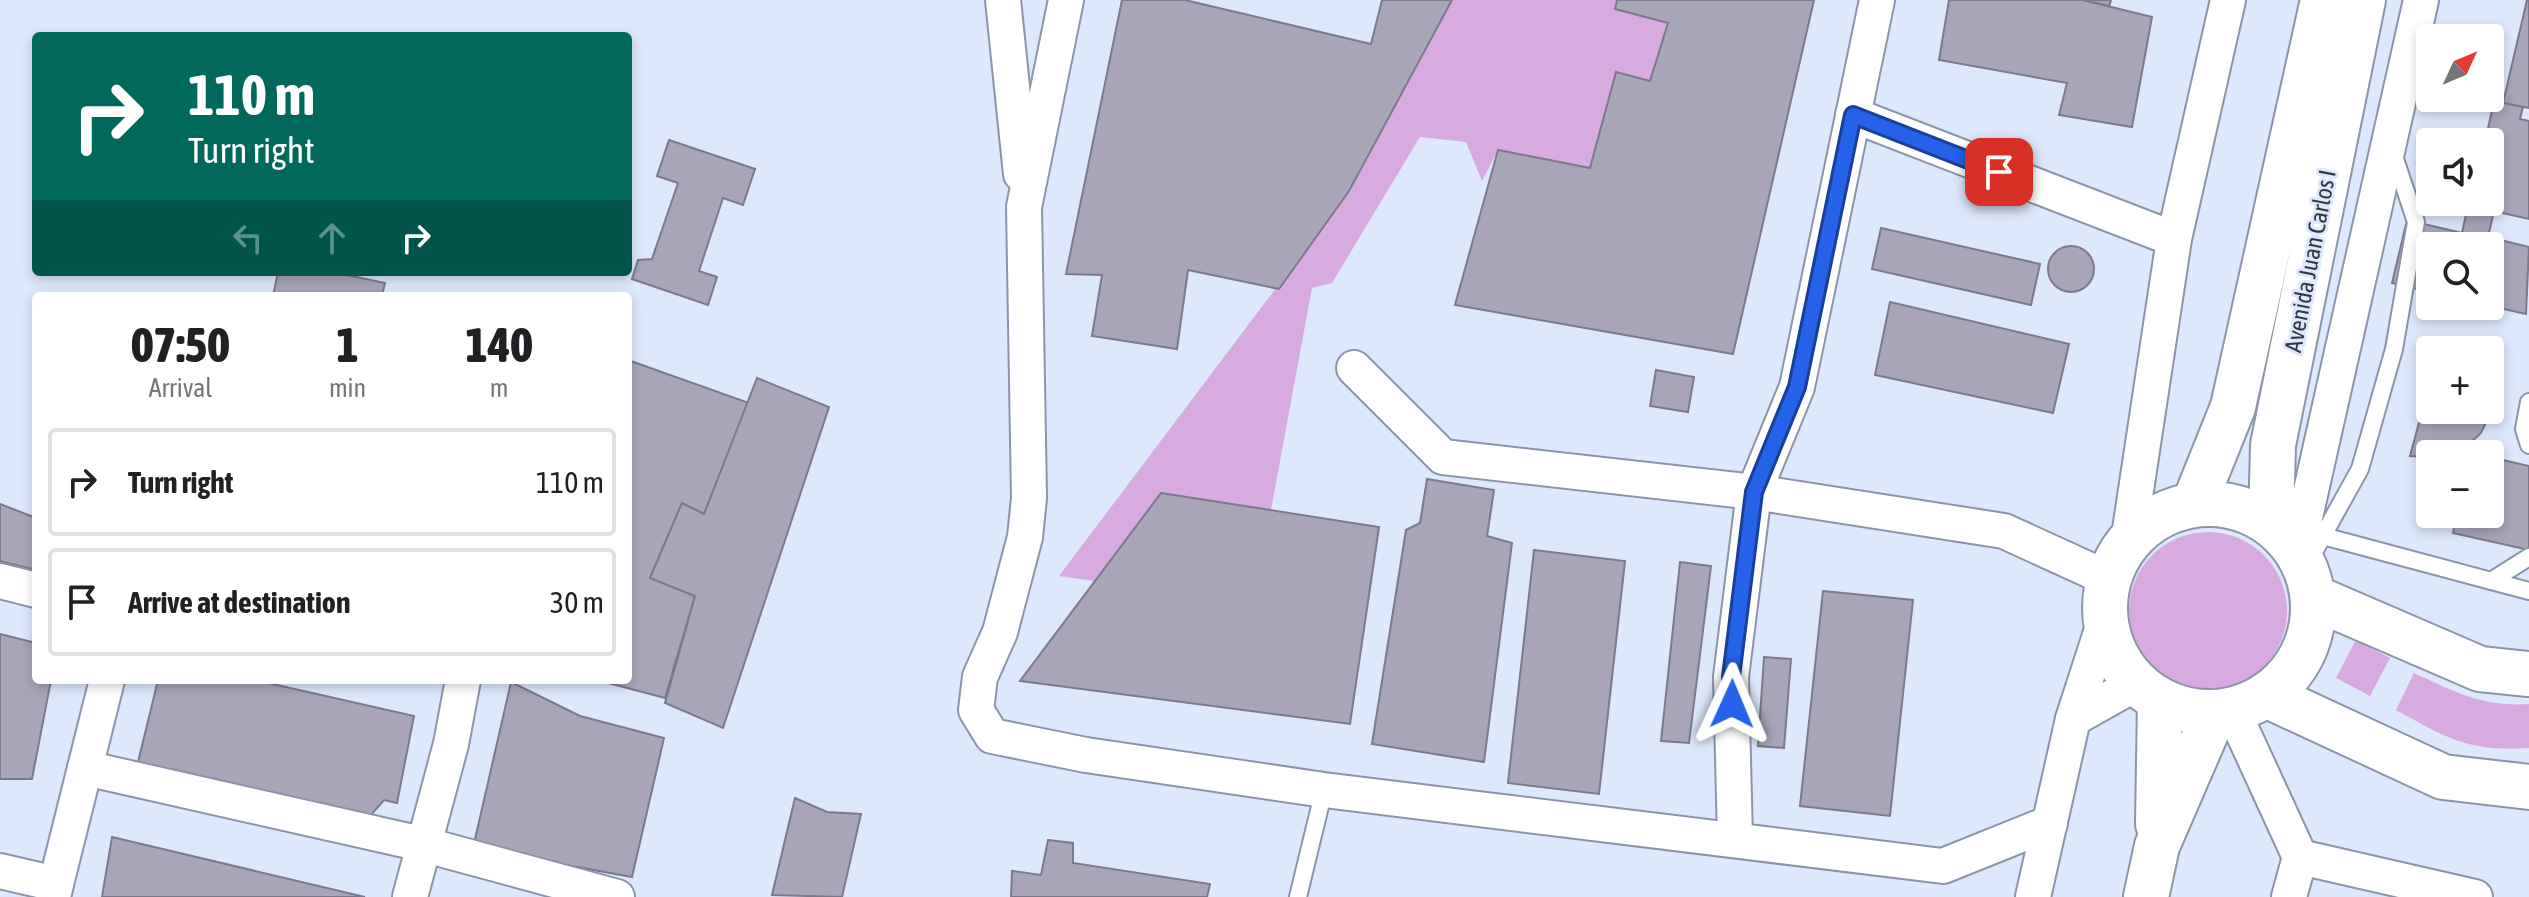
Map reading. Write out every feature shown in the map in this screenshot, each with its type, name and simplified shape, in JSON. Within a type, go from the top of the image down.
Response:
[{"type":"main road","name":"Avenida Juan Carlos I","points":[[2194,504],[2233,407],[2323,0]]},
{"type":"main road","name":"Avenida Juan Carlos I","points":[[2302,556],[2273,445],[2363,0]]},
{"type":"main road","points":[[2529,674],[2480,669],[2302,556],[2234,507],[2194,504],[2161,515],[2114,581],[2118,659],[2149,691],[2187,710],[2238,705],[2443,777],[2529,787]]},
{"type":"main road","points":[[2157,846],[2238,705],[2287,676],[2303,652],[2312,626],[2302,556]]},
{"type":"main road","points":[[2146,897],[2157,846],[2149,691]]},
{"type":"street","points":[[1003,0],[1024,207],[1029,498],[1025,537],[1000,632],[980,677],[976,710],[992,736],[1086,755],[1324,790],[1943,866],[2050,823]]},
{"type":"street","points":[[1024,207],[1066,0]]},
{"type":"street","points":[[1735,840],[1731,677],[1754,492],[1797,387],[1877,0]]},
{"type":"street","points":[[2033,897],[2073,719],[2114,581],[2174,239],[2228,0]]},
{"type":"street","points":[[2302,556],[2421,0]]},
{"type":"street","points":[[1853,115],[2174,239]]},
{"type":"street","points":[[1354,368],[1443,457],[1754,492],[2004,531],[2114,581]]},
{"type":"street","points":[[0,581],[32,589]]},
{"type":"street","points":[[0,871],[54,891],[106,684]]},
{"type":"street","points":[[410,897],[451,744],[462,684]]},
{"type":"street","points":[[2073,719],[2149,691]]},
{"type":"street","points":[[2238,705],[2300,857],[2289,897]]},
{"type":"street","points":[[85,768],[422,844],[617,897]]},
{"type":"street","points":[[2300,857],[2475,897]]},
{"type":"lane","points":[[2389,140],[2416,222],[2394,349],[2360,469],[2302,556],[2491,581],[2529,591]]},
{"type":"lane","points":[[2529,402],[2524,429],[2529,445]]},
{"type":"lane","points":[[2491,581],[2529,557]]},
{"type":"lane","points":[[1298,897],[1324,790]]},
{"type":"shaded area","points":[[1452,0],[1617,0],[1616,9],[1668,23],[1650,81],[1615,73],[1590,168],[1498,150],[1482,181],[1466,142],[1420,137],[1332,283],[1312,288],[1271,510],[1161,493],[1094,581],[1059,576],[1349,191]]},
{"type":"shaded area","points":[[2208,532],[2238,538],[2264,555],[2281,581],[2287,611],[2281,641],[2264,667],[2238,684],[2208,690],[2178,684],[2152,667],[2135,641],[2129,611],[2135,581],[2152,555],[2178,538]]},
{"type":"shaded area","points":[[2356,640],[2390,658],[2370,696],[2336,678]]},
{"type":"shaded area","points":[[2414,673],[2483,701],[2529,704],[2529,748],[2490,748],[2459,741],[2396,710]]},
{"type":"building","points":[[1122,0],[1185,0],[1371,44],[1382,0],[1452,0],[1349,191],[1279,289],[1188,270],[1177,349],[1092,336],[1102,275],[1066,274]]},
{"type":"building","points":[[1617,0],[1814,0],[1733,354],[1455,305],[1498,150],[1590,168],[1616,72],[1650,81],[1668,23],[1615,9]]},
{"type":"building","points":[[1949,0],[2083,0],[2152,17],[2132,127],[2059,115],[2067,83],[1939,60]]},
{"type":"building","points":[[2083,0],[2111,0],[2109,6]]},
{"type":"building","points":[[2529,0],[2529,108],[2504,103]]},
{"type":"building","points":[[2504,103],[2523,107],[2520,119],[2529,121],[2529,219],[2504,213],[2504,128],[2488,128],[2492,112],[2504,112]]},
{"type":"building","points":[[669,140],[755,169],[743,205],[723,198],[699,271],[717,277],[708,305],[632,279],[638,260],[652,259],[678,183],[657,176]]},
{"type":"building","points":[[2466,216],[2493,216],[2489,232],[2462,232]]},
{"type":"building","points":[[2407,220],[2458,232],[2416,232],[2416,289],[2392,283]]},
{"type":"building","points":[[1881,228],[2040,264],[2031,305],[1872,269]]},
{"type":"building","points":[[2504,241],[2529,247],[2526,314],[2504,309]]},
{"type":"building","points":[[2071,246],[2087,253],[2094,269],[2087,285],[2071,292],[2055,285],[2048,269],[2055,253]]},
{"type":"building","points":[[277,276],[352,276],[385,283],[383,292],[274,292]]},
{"type":"building","points":[[1890,302],[2069,344],[2053,413],[1875,375]]},
{"type":"building","points":[[632,361],[749,403],[704,514],[682,503],[650,578],[695,596],[665,698],[612,684],[632,684]]},
{"type":"building","points":[[1656,370],[1694,377],[1688,412],[1650,406]]},
{"type":"building","points":[[757,378],[829,407],[723,728],[665,703],[695,596],[650,578],[682,503],[704,514]]},
{"type":"building","points":[[2419,424],[2485,424],[2474,440],[2416,440],[2416,456],[2410,456]]},
{"type":"building","points":[[2504,460],[2529,466],[2529,550],[2453,533],[2454,528],[2504,528]]},
{"type":"building","points":[[1427,479],[1494,490],[1487,536],[1512,543],[1484,762],[1372,744],[1406,530],[1420,523]]},
{"type":"building","points":[[1161,493],[1379,527],[1350,724],[1020,681]]},
{"type":"building","points":[[0,504],[32,516],[32,569],[0,561]]},
{"type":"building","points":[[1534,550],[1625,561],[1599,794],[1508,783]]},
{"type":"building","points":[[1680,562],[1711,566],[1689,743],[1661,741]]},
{"type":"building","points":[[1823,591],[1913,600],[1890,816],[1800,806]]},
{"type":"building","points":[[0,634],[32,642],[32,684],[50,684],[32,779],[0,779]]},
{"type":"building","points":[[1764,657],[1791,659],[1784,748],[1758,746]]},
{"type":"building","points":[[157,684],[273,684],[414,716],[397,803],[384,800],[371,815],[138,762]]},
{"type":"building","points":[[511,684],[580,716],[664,738],[632,877],[473,848]]},
{"type":"building","points":[[795,798],[827,812],[861,814],[842,897],[772,895]]},
{"type":"building","points":[[112,837],[365,897],[102,897]]},
{"type":"building","points":[[1048,840],[1073,843],[1073,863],[1210,884],[1207,897],[1011,897],[1012,871],[1041,875]]},
{"type":"route","points":[[1732,704],[1731,677],[1754,492],[1797,387],[1853,115],[1999,172]]}]
